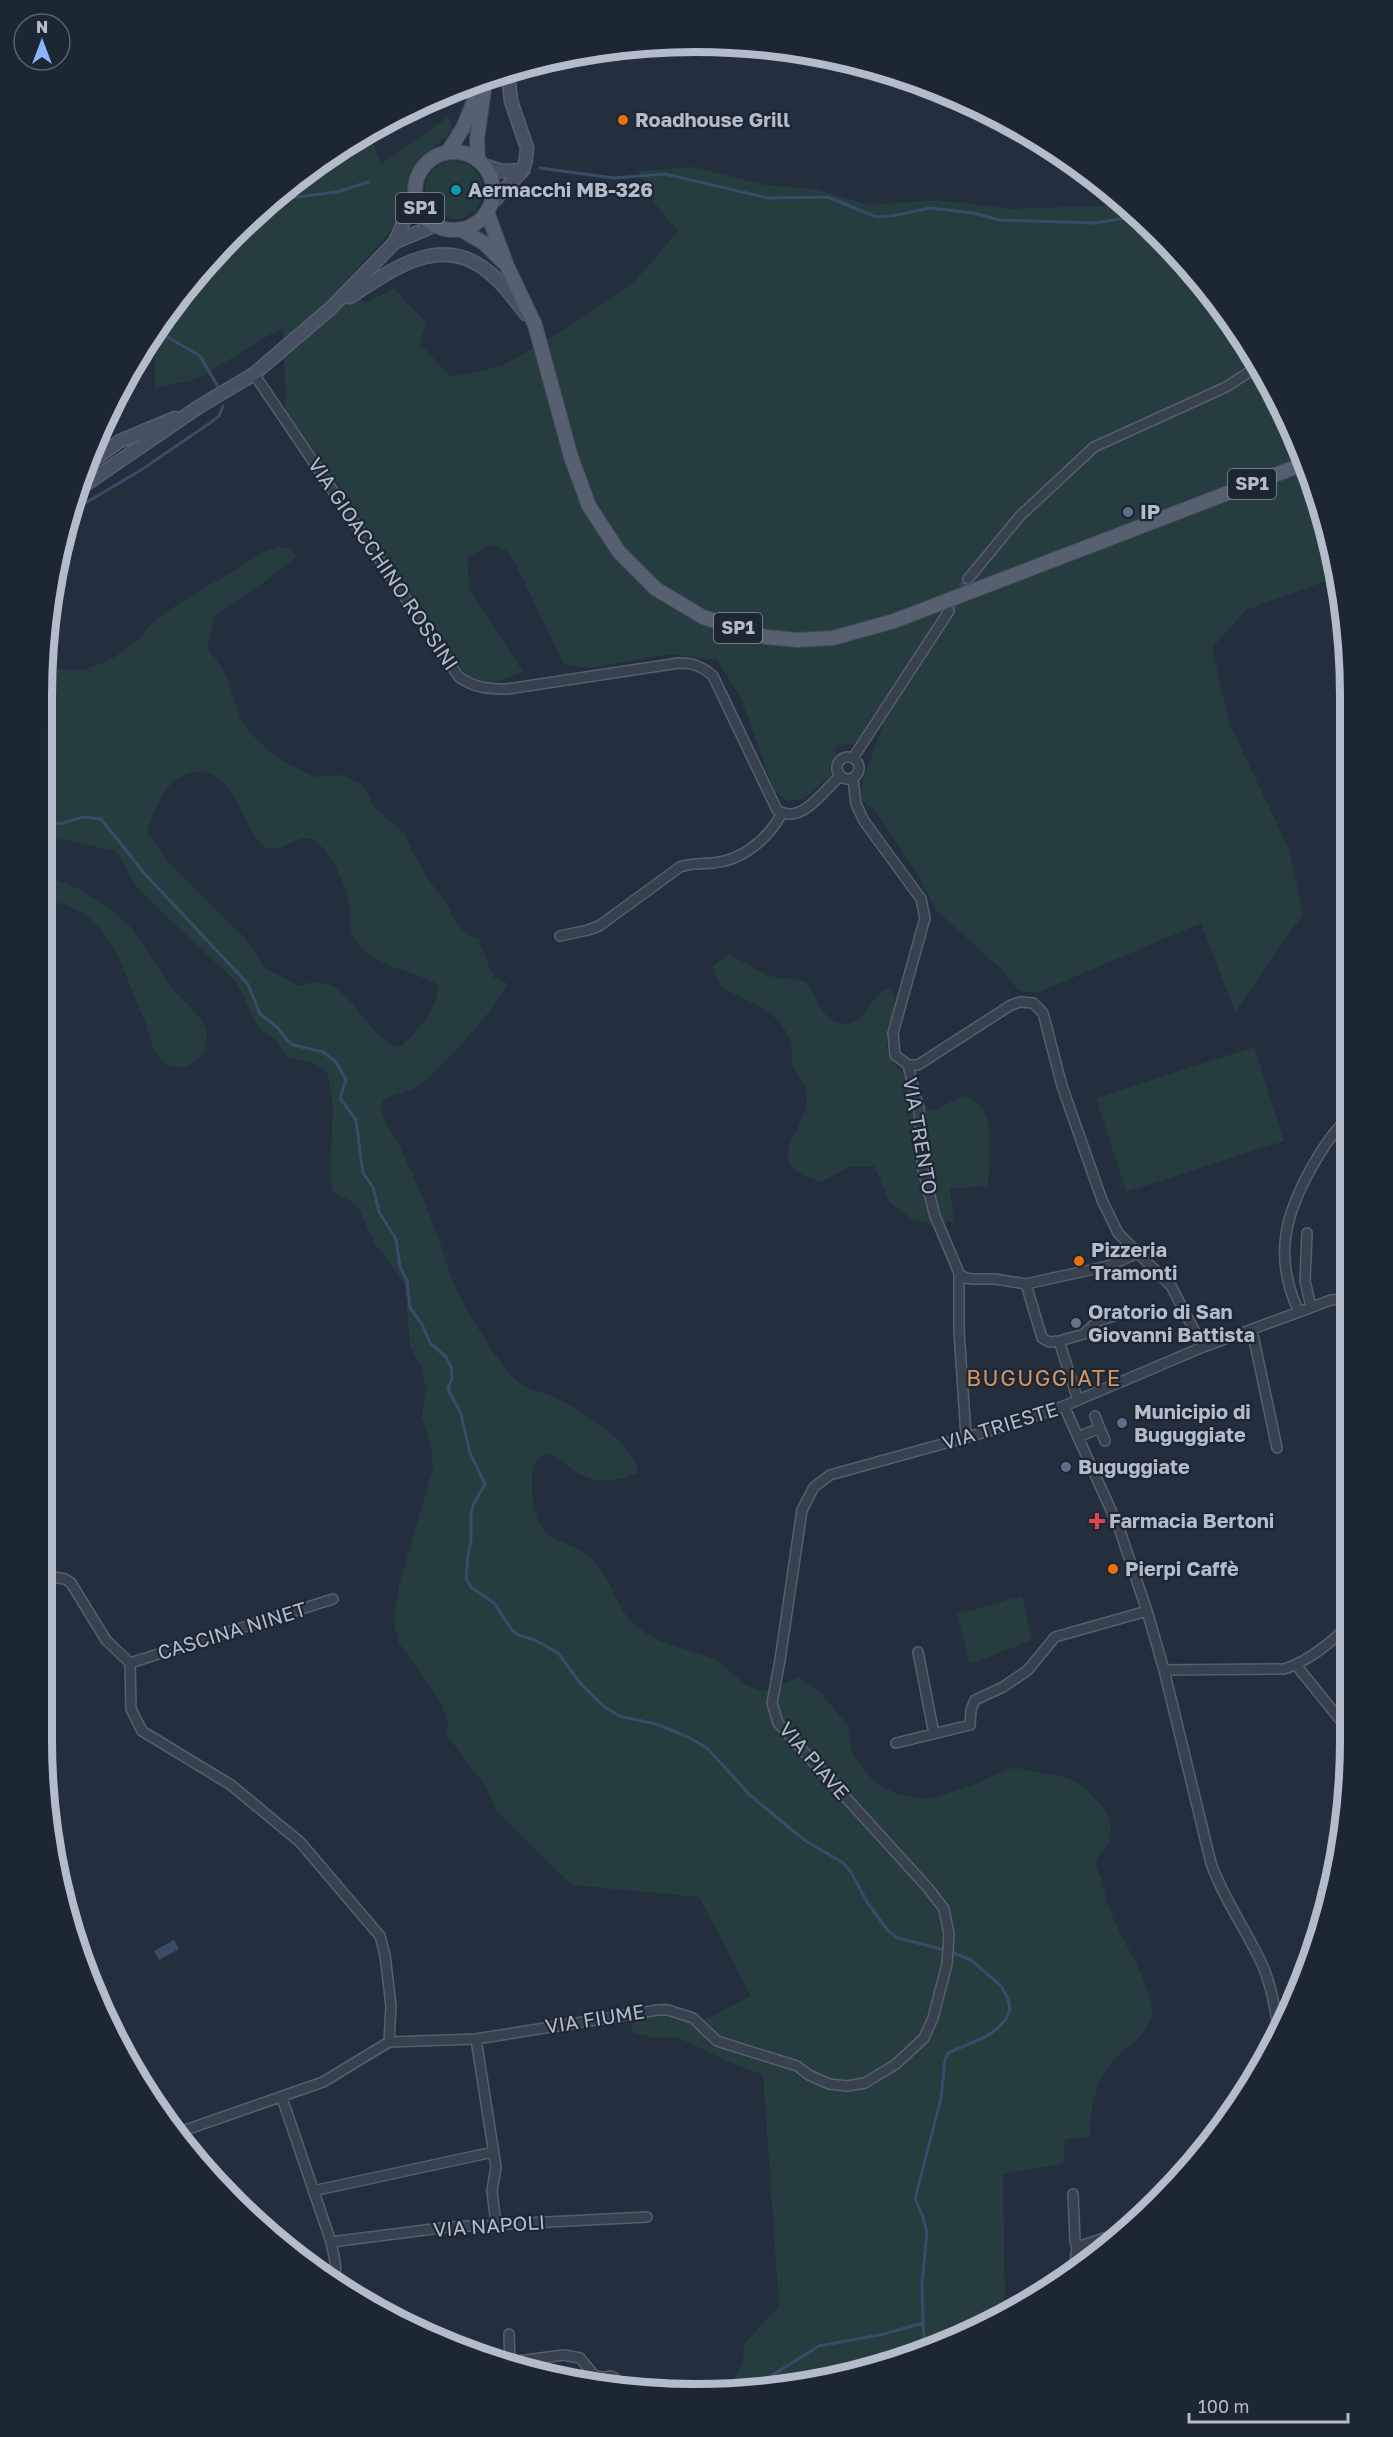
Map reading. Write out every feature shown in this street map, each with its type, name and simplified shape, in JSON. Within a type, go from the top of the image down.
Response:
[{"type":"main road","points":[[489,208],[523,170],[527,148],[511,101],[509,81]]},
{"type":"main road","name":"SP1","points":[[482,90],[477,139],[480,162],[493,184],[489,208],[507,266],[535,325],[571,457],[589,506],[619,552],[656,589],[703,617],[766,638],[798,640],[833,638],[894,621],[1297,466]]},
{"type":"main road","name":"SP1","points":[[478,91],[463,128],[447,153],[427,163],[416,182],[416,193],[418,206],[426,217],[436,225],[448,229],[471,226],[489,208]]},
{"type":"main road","points":[[447,153],[457,152],[502,171],[523,170]]},
{"type":"main road","points":[[395,243],[416,193]]},
{"type":"main road","points":[[90,481],[200,406],[254,374],[331,308],[395,243],[436,225]]},
{"type":"main road","name":"SP1","points":[[460,229],[484,243],[507,266]]},
{"type":"main road","points":[[331,308],[399,266],[426,255],[457,255],[481,266],[502,285],[535,325]]},
{"type":"main road","points":[[100,455],[120,441],[200,406]]},
{"type":"main road","points":[[91,477],[102,473]]},
{"type":"street","points":[[968,579],[1020,516],[1094,447],[1226,387],[1252,370]]},
{"type":"street","name":"VIA GIOACCHINO ROSSINI","points":[[254,374],[459,677],[484,689],[507,689],[679,663],[691,663],[703,667],[713,675],[722,691],[773,804],[782,813]]},
{"type":"street","points":[[853,758],[949,612]]},
{"type":"street","points":[[845,757],[853,758],[859,767],[853,778],[846,779],[840,776],[836,769],[838,762],[845,757]]},
{"type":"street","points":[[560,936],[599,926],[680,867],[692,863],[723,862],[743,853],[771,830],[782,813],[796,814],[810,806],[840,776]]},
{"type":"street","name":"VIA TRENTO","points":[[853,778],[856,804],[864,821],[921,899],[925,918],[893,1033],[895,1055],[908,1065],[919,1109],[923,1170],[935,1216],[959,1273],[959,1331],[966,1436]]},
{"type":"street","points":[[908,1065],[918,1065],[1011,1005],[1020,1002],[1033,1003],[1043,1013],[1062,1086],[1102,1200],[1118,1233],[1171,1286],[1203,1347]]},
{"type":"street","points":[[1299,1311],[1288,1283],[1285,1260],[1285,1237],[1289,1212],[1325,1145],[1340,1128]]},
{"type":"street","points":[[1307,1233],[1305,1281],[1311,1307]]},
{"type":"street","points":[[959,1273],[965,1278],[995,1279],[1026,1284],[1108,1266],[1138,1253]]},
{"type":"street","points":[[1026,1284],[1042,1338],[1049,1342],[1084,1334],[1098,1321],[1116,1314]]},
{"type":"street","name":"VIA TRIESTE","points":[[814,1487],[830,1475],[986,1432],[1064,1406],[1203,1347],[1330,1300],[1340,1300]]},
{"type":"street","points":[[1252,1330],[1277,1448]]},
{"type":"street","points":[[1059,1341],[1078,1400]]},
{"type":"street","points":[[1064,1406],[1119,1528],[1164,1670],[1211,1863],[1220,1888],[1262,1963],[1270,1986],[1276,2020]]},
{"type":"street","points":[[1095,1416],[1105,1441]]},
{"type":"street","points":[[1078,1437],[1100,1428]]},
{"type":"street","name":"VIA PIAVE","points":[[814,1487],[802,1510],[772,1703],[778,1723],[928,1888],[944,1909],[949,1934]]},
{"type":"street","points":[[53,1577],[65,1579],[71,1583],[106,1640],[130,1663],[131,1709],[142,1731],[231,1785],[300,1842],[380,1936],[392,2006],[389,2042]]},
{"type":"street","name":"CASCINA NINET","points":[[130,1663],[333,1599]]},
{"type":"street","points":[[896,1743],[970,1725],[971,1710],[975,1700],[1003,1687],[1028,1670],[1055,1637],[1147,1611]]},
{"type":"street","points":[[1164,1670],[1284,1669],[1296,1665],[1340,1632]]},
{"type":"street","points":[[918,1652],[934,1734]]},
{"type":"street","points":[[1296,1665],[1340,1720]]},
{"type":"street","name":"VIA FIUME","points":[[184,2131],[322,2082],[389,2042],[476,2039],[622,2015],[668,2010],[693,2018],[711,2036],[723,2044],[797,2066],[828,2084],[847,2086],[865,2083],[896,2064],[924,2038],[933,2018],[946,1964],[949,1934]]},
{"type":"street","points":[[476,2039],[496,2167],[492,2191],[496,2224]]},
{"type":"street","points":[[282,2098],[331,2242],[336,2274]]},
{"type":"street","points":[[313,2191],[493,2152]]},
{"type":"street","points":[[1073,2194],[1077,2247],[1075,2261]]},
{"type":"street","name":"VIA NAPOLI","points":[[331,2242],[496,2224],[647,2217]]},
{"type":"street","points":[[1077,2247],[1105,2238]]},
{"type":"street","points":[[509,2334],[510,2357]]},
{"type":"street","points":[[522,2360],[564,2355],[580,2358],[596,2376]]},
{"type":"green space","points":[[448,117],[453,129],[419,162],[412,177],[408,199],[388,234],[347,281],[365,303],[394,288],[426,323],[420,344],[451,377],[502,366],[569,327],[635,281],[678,231],[655,204],[639,171],[693,167],[765,185],[816,189],[869,205],[940,200],[1011,209],[1113,205],[1152,241],[1181,272],[1232,339],[1274,412],[1306,489],[1319,530],[1332,592],[1326,581],[1246,610],[1212,648],[1230,725],[1289,849],[1303,914],[1235,1012],[1201,923],[1037,993],[1019,991],[1002,970],[936,910],[917,873],[874,810],[862,801],[862,782],[883,726],[876,710],[855,744],[837,745],[831,775],[804,799],[788,801],[774,791],[742,700],[717,660],[670,654],[588,668],[564,664],[516,565],[507,551],[490,545],[467,557],[470,590],[523,672],[492,683],[467,676],[329,471],[286,414],[283,327],[197,379],[155,388],[156,347],[186,304],[241,241],[304,186],[372,141],[381,164]]},
{"type":"green space","points":[[454,161],[465,163],[478,174],[483,190],[481,201],[470,214],[454,219],[443,217],[430,206],[425,190],[427,179],[438,166]]},
{"type":"green space","points":[[280,547],[287,548],[298,555],[258,587],[216,614],[207,646],[226,675],[242,723],[278,758],[315,777],[342,775],[362,784],[375,808],[404,833],[427,878],[446,903],[457,924],[468,935],[478,939],[494,978],[507,983],[481,1022],[439,1068],[417,1087],[383,1100],[382,1112],[427,1208],[456,1289],[496,1356],[520,1383],[559,1400],[603,1427],[628,1451],[635,1462],[637,1473],[621,1479],[596,1480],[580,1475],[550,1454],[538,1458],[532,1475],[532,1496],[541,1525],[546,1532],[584,1553],[596,1563],[626,1615],[642,1631],[663,1642],[696,1652],[718,1662],[754,1688],[769,1690],[798,1677],[822,1694],[848,1726],[852,1754],[875,1783],[895,1793],[922,1799],[976,1784],[1008,1769],[1018,1768],[1068,1778],[1084,1787],[1106,1811],[1111,1826],[1109,1842],[1095,1865],[1111,1913],[1149,1992],[1152,2015],[1140,2036],[1116,2057],[1105,2071],[1092,2108],[1090,2137],[1065,2139],[1063,2164],[1003,2174],[1005,2305],[943,2335],[863,2363],[781,2379],[729,2383],[741,2366],[743,2345],[779,2306],[763,2074],[740,2067],[677,2037],[650,2037],[632,2032],[632,2023],[663,2001],[704,2020],[751,1996],[699,1897],[572,1885],[496,1811],[486,1787],[445,1733],[448,1728],[442,1704],[399,1643],[393,1619],[399,1585],[433,1468],[431,1447],[422,1417],[426,1388],[422,1369],[410,1346],[405,1284],[375,1244],[359,1209],[349,1200],[332,1192],[330,1176],[333,1107],[328,1074],[320,1066],[286,1057],[276,1040],[259,1029],[237,983],[139,890],[115,850],[53,839],[54,666],[79,670],[103,663],[135,642],[165,613],[262,553]],"holes":[[[200,771],[214,775],[227,787],[255,836],[267,848],[274,849],[304,838],[318,843],[329,856],[342,879],[349,904],[351,932],[362,948],[370,955],[401,970],[432,981],[438,986],[431,1011],[401,1046],[398,1047],[385,1040],[343,994],[330,986],[316,982],[299,986],[265,968],[244,937],[170,864],[147,833],[164,793],[179,778],[188,773]]]},
{"type":"green space","points":[[53,878],[73,886],[102,903],[132,929],[173,989],[202,1022],[207,1044],[199,1058],[177,1068],[159,1058],[120,960],[110,942],[84,914],[66,905],[53,903]]},
{"type":"green space","points":[[729,954],[769,976],[806,982],[826,1015],[838,1022],[847,1024],[854,1022],[881,992],[888,988],[893,993],[894,1007],[887,1038],[888,1050],[891,1060],[911,1083],[921,1102],[934,1110],[964,1096],[976,1102],[988,1121],[990,1147],[988,1186],[950,1189],[954,1221],[932,1225],[913,1220],[890,1203],[874,1166],[849,1167],[821,1182],[802,1174],[791,1166],[787,1157],[804,1112],[807,1099],[806,1090],[793,1066],[791,1042],[780,1023],[761,1008],[722,987],[717,980],[713,966]]},
{"type":"green space","points":[[1254,1047],[1284,1141],[1126,1192],[1096,1098]]},
{"type":"green space","points":[[1022,1596],[1032,1640],[970,1664],[957,1614]]},
{"type":"water","points":[[174,1940],[179,1949],[159,1960],[154,1951]]},
{"type":"waterway","points":[[540,168],[614,178],[665,174],[768,198],[828,197],[876,217],[930,208],[974,213],[999,220],[1095,223],[1127,218]]},
{"type":"waterway","points":[[289,198],[337,192],[368,182]]},
{"type":"waterway","points":[[164,335],[200,356],[217,385]]},
{"type":"waterway","points":[[82,505],[141,470],[210,423],[219,416],[223,406]]},
{"type":"waterway","points":[[53,824],[83,817],[101,819],[144,873],[248,984],[260,1014],[278,1028],[293,1045],[323,1052],[336,1062],[346,1080],[340,1098],[356,1120],[363,1173],[373,1187],[379,1212],[396,1239],[400,1267],[407,1281],[410,1308],[422,1324],[430,1343],[446,1357],[451,1367],[452,1378],[448,1389],[461,1414],[470,1453],[485,1484],[473,1505],[471,1514],[471,1541],[466,1579],[471,1587],[494,1603],[518,1635],[535,1640],[558,1653],[581,1684],[602,1705],[619,1716],[656,1724],[688,1737],[707,1748],[750,1795],[804,1840],[842,1862],[851,1872],[867,1902],[888,1931],[898,1938],[949,1951],[971,1960],[1001,1986],[1008,1999],[1010,2010],[997,2029],[985,2037],[948,2053],[945,2060],[941,2098],[915,2199],[927,2233],[922,2282],[923,2323],[884,2334],[819,2346],[762,2381]]},
{"type":"waterway","points":[[923,2324],[925,2342]]},
{"type":"tunnel","points":[[949,611],[968,579]]},
{"type":"place","name":"Roadhouse Grill","points":[[623,120]]},
{"type":"place","name":"Aermacchi MB-326","points":[[456,190]]},
{"type":"place","name":"IP","points":[[1128,512]]},
{"type":"place","name":"Pizzeria Tramonti","points":[[1079,1261]]},
{"type":"place","name":"Oratorio di San Giovanni Battista","points":[[1076,1323]]},
{"type":"place","name":"Municipio di Buguggiate","points":[[1122,1423]]},
{"type":"place","name":"Buguggiate","points":[[1066,1467]]},
{"type":"place","name":"Farmacia Bertoni","points":[[1097,1521]]},
{"type":"place","name":"Pierpi Caffè","points":[[1113,1569]]},
{"type":"district","name":"BUGUGGIATE","points":[[1044,1378]]}]
